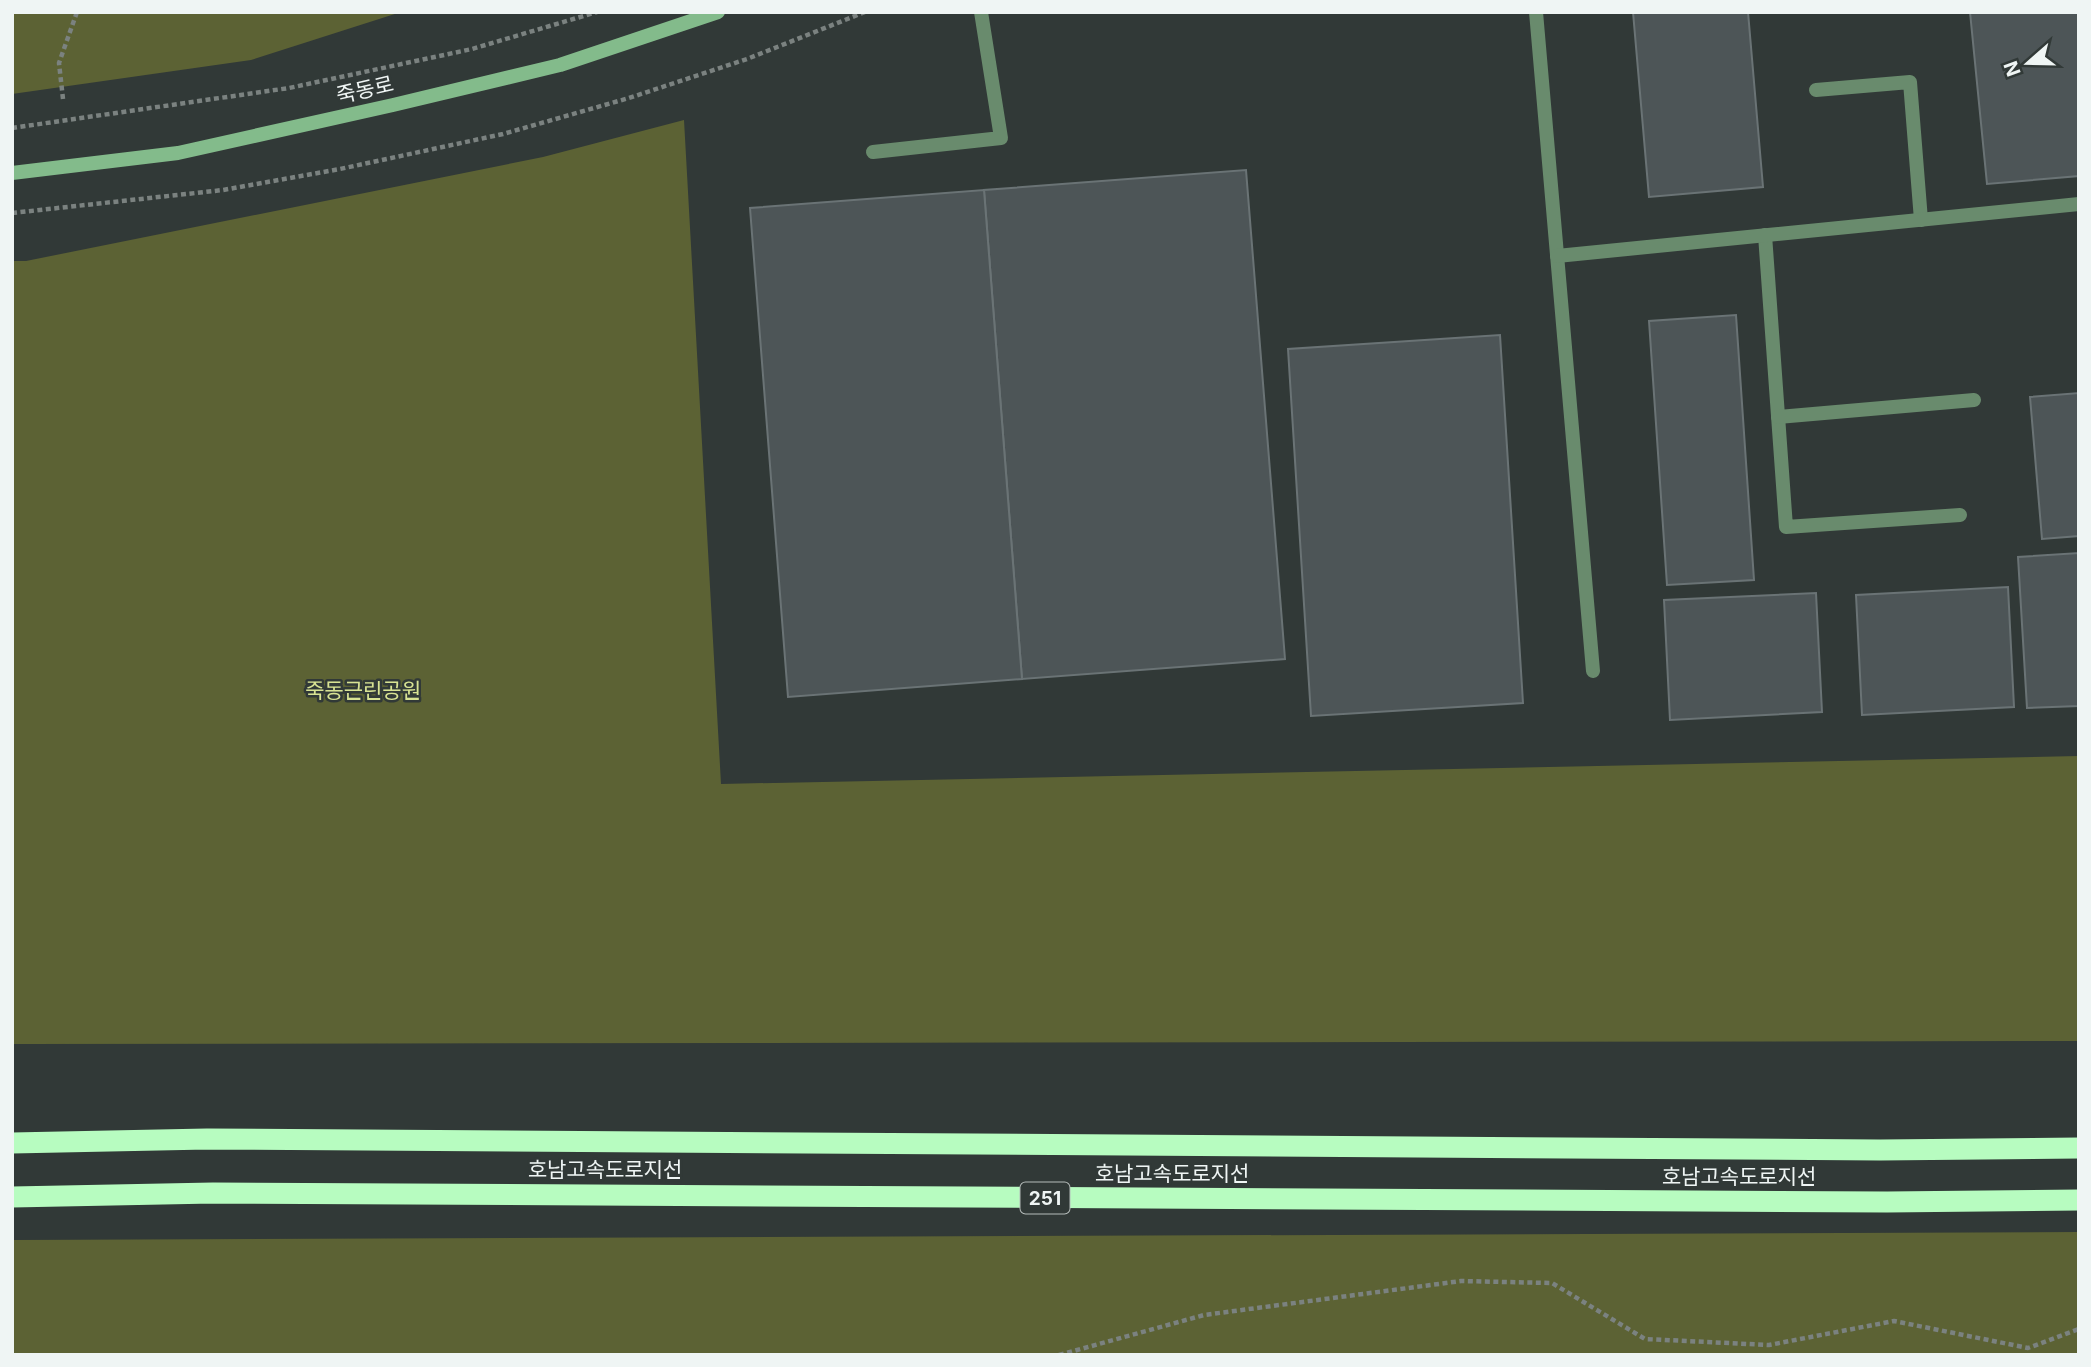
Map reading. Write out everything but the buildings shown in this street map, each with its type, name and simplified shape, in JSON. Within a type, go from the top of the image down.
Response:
[{"type":"highway","name":"호남고속도로지선","points":[[12,1143],[221,1139],[1881,1150],[2079,1148]]},
{"type":"highway","name":"호남고속도로지선","points":[[12,1197],[213,1193],[1873,1202],[2079,1200]]},
{"type":"street","name":"죽동로","points":[[12,173],[178,153],[393,105],[560,65],[718,12]]},
{"type":"street","points":[[873,152],[1001,138],[981,12]]},
{"type":"street","points":[[1536,12],[1593,671]]},
{"type":"street","points":[[1816,90],[1910,82],[1921,220]]},
{"type":"street","points":[[1557,256],[2079,204]]},
{"type":"street","points":[[1765,235],[1786,527],[1960,515]]},
{"type":"street","points":[[1778,417],[1975,400]]},
{"type":"path","points":[[62,99],[59,63],[77,12]]},
{"type":"path","points":[[12,128],[289,88],[472,49],[597,12]]},
{"type":"path","points":[[12,213],[223,190],[340,169],[503,134],[629,98],[747,59],[865,12]]},
{"type":"path","points":[[1059,1355],[1205,1315],[1461,1281],[1552,1283],[1645,1339],[1769,1345],[1894,1321],[2028,1348],[2079,1329]]},
{"type":"green space","points":[[12,12],[401,12],[251,60],[12,94]]},
{"type":"green space","name":"죽동근린공원","points":[[684,120],[721,784],[2079,756],[2079,1041],[12,1044],[12,261],[26,261],[543,157]]},
{"type":"green space","points":[[2079,1232],[2079,1355],[12,1355],[12,1240]]}]
